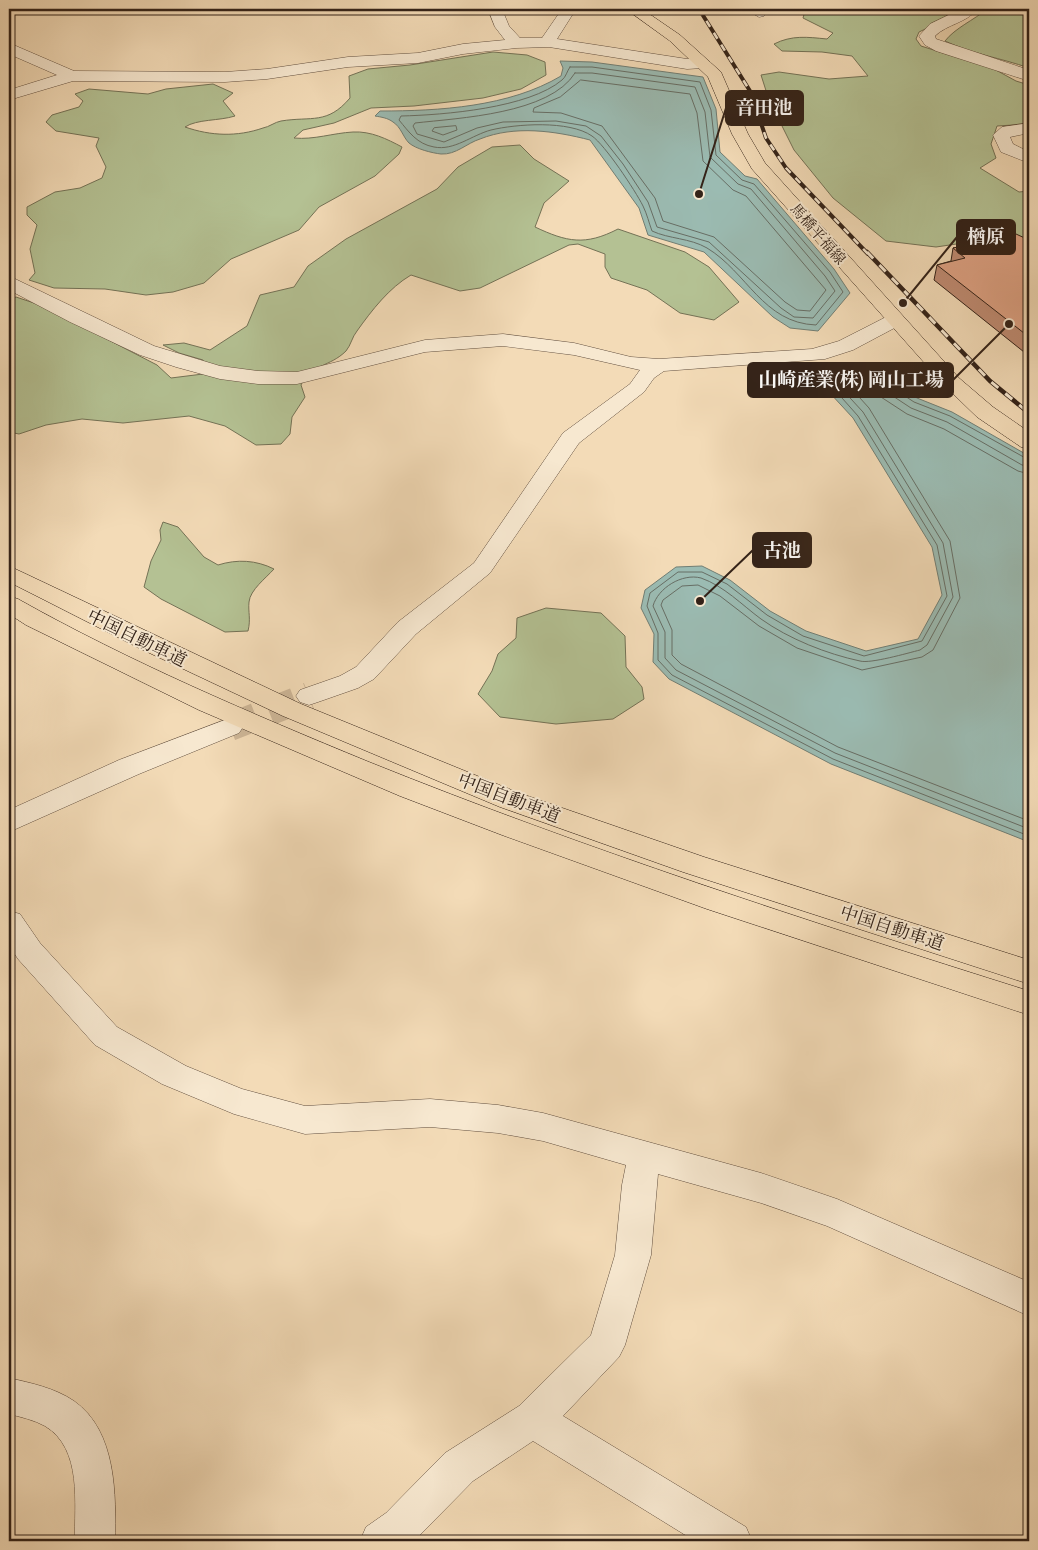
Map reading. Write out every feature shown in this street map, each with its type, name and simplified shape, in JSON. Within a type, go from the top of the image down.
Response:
[{"type":"main road","name":"馬橋平福線","points":[[633,9],[675,38],[703,63],[720,84],[740,134],[758,165],[895,320],[952,382],[978,406],[1029,442]]},
{"type":"main road","name":"中国自動車道","points":[[9,573],[228,682],[404,758],[584,827],[1029,972]]},
{"type":"main road","name":"中国自動車道","points":[[9,604],[35,619],[208,704],[394,782],[599,861],[830,941],[1029,1003]]},
{"type":"main road","points":[[9,621],[60,646],[208,704]]},
{"type":"street","points":[[495,9],[502,28],[516,43]]},
{"type":"street","points":[[549,42],[550,36],[569,9]]},
{"type":"street","points":[[970,9],[959,17],[930,30],[927,36],[930,42],[941,48],[993,62],[1029,76]]},
{"type":"street","points":[[9,95],[72,76],[215,77],[267,74],[323,64],[418,58],[516,43],[549,42],[688,64],[703,63]]},
{"type":"street","points":[[9,48],[72,76]]},
{"type":"street","points":[[1029,128],[1008,131],[1000,135],[1001,143],[1008,150],[1029,158]]},
{"type":"street","points":[[9,282],[98,328],[172,361],[194,367],[257,378],[297,378],[425,346],[503,340],[574,349],[631,363],[659,365],[833,353],[851,345],[878,326],[895,320]]},
{"type":"street","points":[[309,696],[349,682],[365,673],[407,628],[482,568],[571,438],[637,388],[647,374],[659,365]]},
{"type":"street","points":[[9,822],[130,767],[230,727]]},
{"type":"street","points":[[9,922],[29,951],[106,1036],[127,1050],[174,1075],[234,1100],[278,1114],[305,1120],[430,1113],[498,1119],[543,1127],[761,1188],[837,1214],[1029,1299]]},
{"type":"street","points":[[380,1541],[400,1527],[460,1467],[533,1418],[606,1345],[633,1255],[639,1185],[645,1156]]},
{"type":"street","points":[[9,1396],[34,1400],[66,1417],[84,1437],[94,1472],[95,1541]]},
{"type":"street","points":[[533,1418],[732,1541]]},
{"type":"green space","points":[[798,9],[932,9],[947,12],[946,19],[919,32],[916,39],[921,46],[994,69],[1016,81],[1029,85],[1029,124],[997,126],[991,144],[996,158],[980,168],[1019,192],[1029,191],[1029,245],[1011,236],[936,247],[886,241],[833,198],[794,150],[769,100],[761,75],[779,72],[829,79],[868,76],[852,56],[822,52],[782,51],[774,44],[793,38],[827,39],[833,33],[803,18],[805,11]]},
{"type":"green space","points":[[987,9],[1029,9],[1029,68],[945,41],[954,32]]},
{"type":"green space","points":[[493,52],[527,55],[545,62],[546,75],[521,89],[483,98],[414,106],[371,108],[334,123],[303,130],[294,138],[360,132],[379,136],[402,147],[399,154],[375,176],[319,207],[299,230],[231,259],[204,283],[173,292],[146,295],[105,289],[54,288],[29,280],[35,273],[30,249],[37,225],[27,215],[27,207],[55,192],[80,188],[102,178],[106,167],[96,146],[99,138],[56,131],[46,122],[52,115],[79,107],[83,101],[75,94],[89,89],[148,94],[166,89],[213,84],[233,93],[223,101],[235,116],[190,124],[185,127],[214,134],[244,133],[276,122],[318,118],[334,112],[342,107],[350,98],[349,76],[368,69],[410,65]]},
{"type":"green space","points":[[520,145],[534,159],[569,181],[544,203],[535,227],[557,236],[576,240],[596,238],[618,229],[685,252],[709,267],[739,302],[714,320],[680,313],[647,290],[611,278],[605,267],[605,254],[578,244],[569,245],[480,288],[460,291],[411,275],[403,280],[375,307],[355,333],[346,351],[334,360],[315,369],[305,378],[301,385],[305,397],[292,417],[290,434],[281,444],[256,445],[225,426],[189,416],[123,423],[82,419],[46,425],[19,434],[9,432],[9,300],[16,297],[43,306],[157,365],[171,378],[203,374],[203,360],[179,353],[163,345],[184,343],[210,350],[247,326],[260,295],[294,287],[308,266],[346,239],[437,189],[458,167],[492,147]]},
{"type":"green space","points":[[163,522],[178,527],[204,557],[218,565],[246,561],[274,569],[252,593],[249,606],[248,631],[225,632],[161,599],[144,587],[151,561],[161,540],[160,530]]},
{"type":"green space","points":[[546,608],[601,613],[625,636],[626,667],[642,687],[644,699],[613,719],[556,724],[500,717],[478,694],[492,671],[498,654],[516,638],[517,618]]},
{"type":"water","points":[[560,61],[592,62],[703,77],[716,109],[720,152],[745,176],[757,179],[834,269],[850,293],[818,331],[790,328],[773,317],[704,252],[648,235],[639,208],[590,140],[549,132],[507,132],[480,139],[452,153],[441,154],[412,145],[407,141],[396,124],[375,116],[380,111],[449,108],[496,101],[519,95],[561,76],[563,68]]},
{"type":"water","points":[[848,363],[871,368],[917,398],[952,412],[1029,456],[1029,842],[831,764],[669,679],[653,662],[654,634],[641,608],[645,590],[676,567],[702,566],[730,580],[770,611],[806,631],[866,651],[918,639],[942,595],[932,547],[853,418],[829,392],[821,374],[831,364]]},
{"type":"building","points":[[1003,228],[1029,240],[1029,337],[937,265],[965,258],[953,248],[984,242],[974,236]]},
{"type":"tunnel","points":[[230,727],[309,696]]},
{"type":"railway","points":[[699,9],[750,91],[766,138],[786,168],[868,254]]},
{"type":"railway","points":[[867,252],[990,381],[1029,413]]},
{"type":"place","name":"音田池","points":[[699,194]]},
{"type":"place","name":"楢原","points":[[903,303]]},
{"type":"place","name":"山崎産業(株) 岡山工場","points":[[1009,324]]},
{"type":"place","name":"古池","points":[[700,601]]}]
